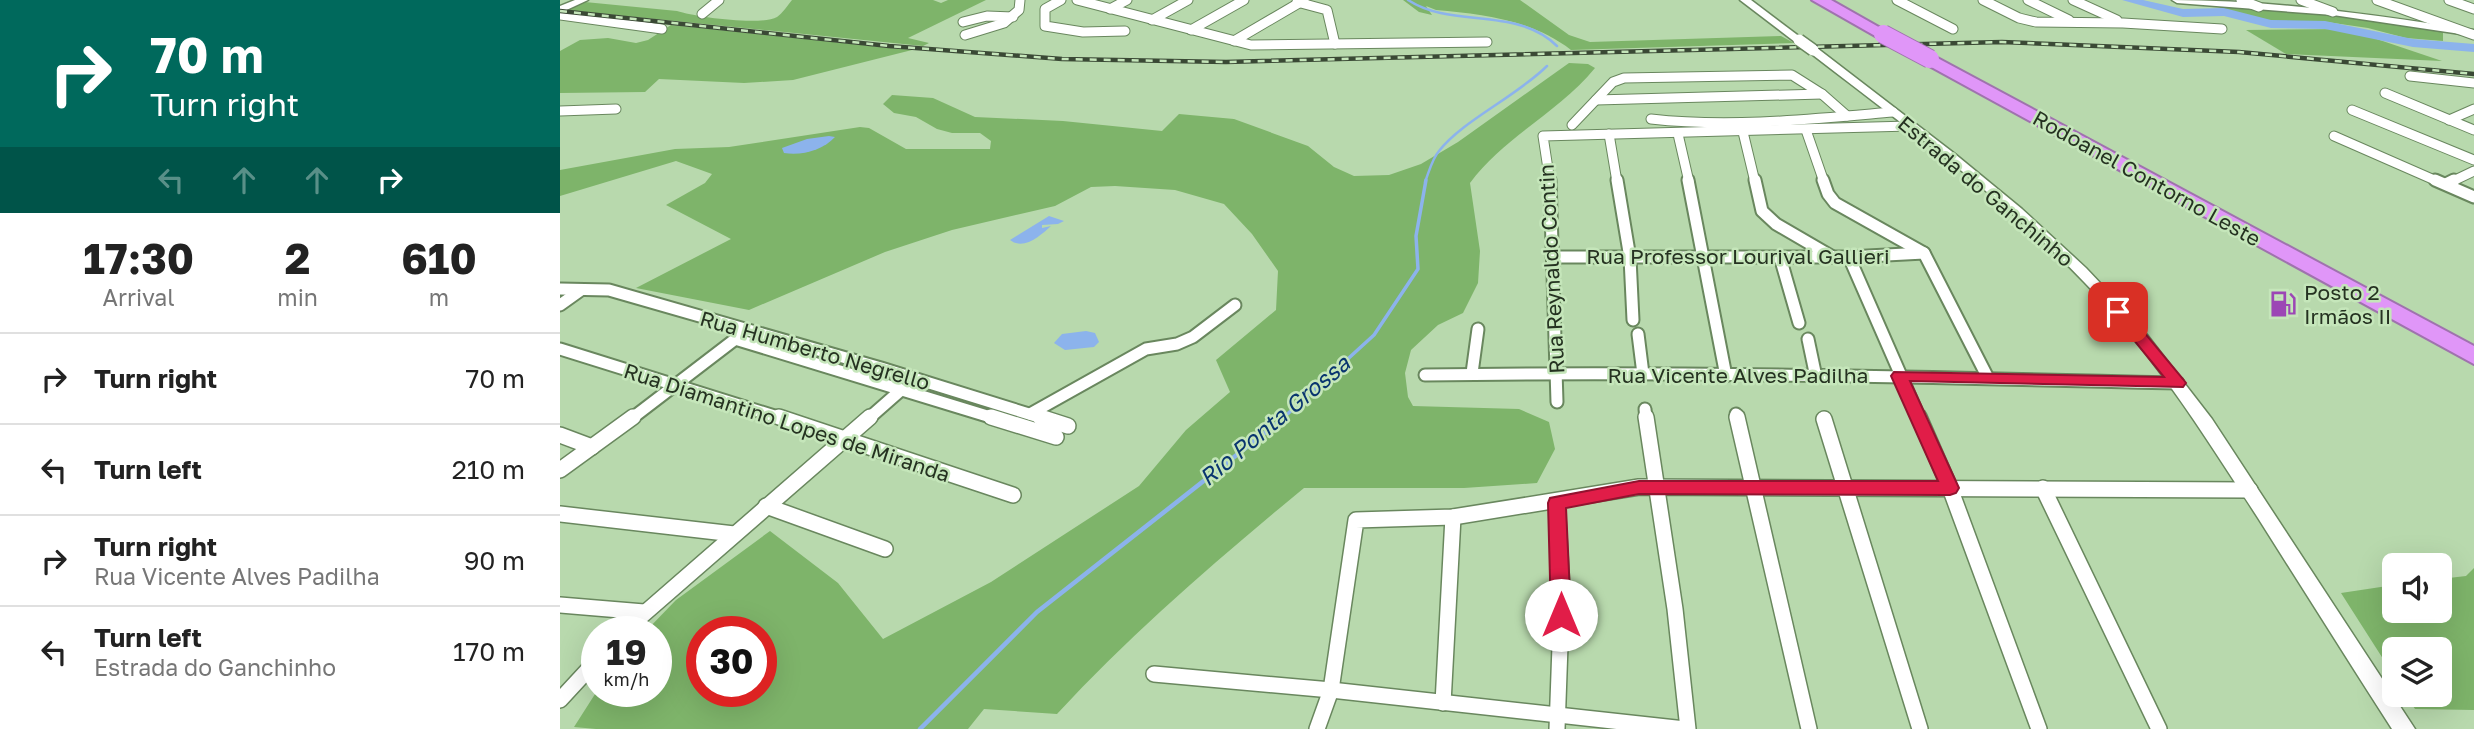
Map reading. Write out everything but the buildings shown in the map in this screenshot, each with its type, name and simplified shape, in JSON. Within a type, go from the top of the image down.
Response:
[{"type":"highway","name":"Rodoanel Contorno Leste","points":[[1820,0],[1883,34],[1938,57],[2474,337]]},
{"type":"highway","name":"Rodoanel Contorno Leste","points":[[1843,0],[1902,31],[1938,57],[2474,356]]},
{"type":"street","points":[[702,15],[719,0]]},
{"type":"street","points":[[965,35],[990,29],[1013,17],[1019,10],[1020,0]]},
{"type":"street","points":[[1061,0],[1045,9],[1045,26],[1083,32],[1125,31]]},
{"type":"street","points":[[1077,0],[1234,41],[1271,47],[1487,42]]},
{"type":"street","points":[[1110,9],[1127,0]]},
{"type":"street","points":[[1152,20],[1188,0]]},
{"type":"street","points":[[1191,30],[1244,0]]},
{"type":"street","points":[[1290,0],[1303,1],[1327,10],[1335,44]]},
{"type":"street","name":"Estrada do Ganchinho","points":[[1745,0],[1889,109],[2033,227],[2082,272],[2178,383],[2404,729]]},
{"type":"street","points":[[1897,0],[1953,29]]},
{"type":"street","points":[[1983,0],[2028,21],[2222,29]]},
{"type":"street","points":[[2028,0],[2072,21]]},
{"type":"street","points":[[2073,0],[2123,23]]},
{"type":"street","points":[[2177,0],[2333,12],[2472,32]]},
{"type":"street","points":[[2241,0],[2259,7]]},
{"type":"street","points":[[2301,0],[2333,12]]},
{"type":"street","points":[[2377,0],[2472,32]]},
{"type":"street","points":[[2451,0],[2474,9]]},
{"type":"street","points":[[1234,41],[1303,1]]},
{"type":"street","points":[[560,12],[579,2]]},
{"type":"street","points":[[560,12],[662,29]]},
{"type":"street","points":[[963,22],[987,16],[1013,17]]},
{"type":"street","points":[[1572,125],[1613,82],[1624,78],[1783,74],[1799,77],[1822,94],[1858,114]]},
{"type":"street","points":[[2410,76],[2474,83]]},
{"type":"street","points":[[2385,93],[2474,130]]},
{"type":"street","points":[[1596,100],[1822,94]]},
{"type":"street","points":[[2449,120],[2474,108]]},
{"type":"street","points":[[560,111],[616,109]]},
{"type":"street","points":[[1651,119],[1688,123],[1858,114],[1889,109]]},
{"type":"street","points":[[2352,110],[2474,160]]},
{"type":"street","points":[[1633,320],[1630,258],[1609,134],[1910,126]]},
{"type":"street","points":[[1806,130],[1828,194],[1835,203],[1924,253],[1988,378]]},
{"type":"street","points":[[1743,132],[1762,211],[1776,224],[1832,257]]},
{"type":"street","name":"Rua Reynaldo Contin","points":[[1557,402],[1551,186],[1543,136],[1609,134]]},
{"type":"street","points":[[1678,134],[1705,257],[1726,376]]},
{"type":"street","points":[[2334,135],[2474,197]]},
{"type":"street","points":[[2446,184],[2474,171]]},
{"type":"street","name":"Rua Professor Lourival Gallieri","points":[[1552,257],[1849,257],[1924,253]]},
{"type":"street","points":[[1780,257],[1800,323]]},
{"type":"street","points":[[1849,257],[1950,488],[2039,729]]},
{"type":"street","name":"Rua Humberto Negrello","points":[[560,289],[609,290],[1068,426]]},
{"type":"street","points":[[560,305],[581,290]]},
{"type":"street","points":[[1030,414],[1146,349],[1177,344],[1192,337],[1235,305]]},
{"type":"street","points":[[560,470],[679,384],[747,329]]},
{"type":"street","points":[[1472,373],[1478,329]]},
{"type":"street","points":[[1638,334],[1643,374]]},
{"type":"street","name":"Rua Humberto Negrello","points":[[736,339],[1056,437]]},
{"type":"street","points":[[1808,339],[1816,377]]},
{"type":"street","name":"Rua Diamantino Lopes de Miranda","points":[[560,349],[679,384],[1013,495]]},
{"type":"street","name":"Rua Vicente Alves Padilha","points":[[1425,375],[1556,373],[1899,376],[2178,383]]},
{"type":"street","points":[[640,616],[901,390]]},
{"type":"street","points":[[1154,674],[1443,703],[1558,722],[1686,729],[1683,663],[1645,409]]},
{"type":"street","points":[[1736,414],[1809,729]]},
{"type":"street","points":[[1824,419],[1920,729]]},
{"type":"street","points":[[560,435],[592,447]]},
{"type":"street","points":[[1317,729],[1331,690],[1356,520],[1453,517],[1557,503],[1639,487],[2250,490]]},
{"type":"street","points":[[2043,488],[2159,729]]},
{"type":"street","points":[[1557,503],[1562,590],[1558,722]]},
{"type":"street","points":[[766,506],[885,549]]},
{"type":"street","points":[[560,514],[734,534]]},
{"type":"street","points":[[1443,703],[1453,517]]},
{"type":"street","points":[[560,605],[644,612]]},
{"type":"street","points":[[560,700],[581,677]]},
{"type":"green space","points":[[792,0],[933,0],[941,3],[948,0],[986,0],[908,38],[929,43],[923,46],[566,10],[585,2],[677,11],[728,20],[757,21],[777,17]]},
{"type":"green space","points":[[1403,0],[1520,0],[1569,35],[1590,42],[1781,36],[1794,43],[1571,50],[1524,25],[1426,6],[1432,15],[1419,12]]},
{"type":"green space","points":[[2218,7],[2342,15],[2443,30],[2443,41],[2406,38],[2368,28],[2320,21],[2265,21]]},
{"type":"green space","points":[[671,25],[912,50],[793,80],[744,83],[659,79],[645,92],[560,93],[560,51],[580,40],[608,38],[636,43],[648,40]]},
{"type":"green space","points":[[2347,29],[2442,61],[2286,54],[2246,30]]},
{"type":"green space","points":[[1569,63],[1588,64],[1595,68],[1565,98],[1499,152],[1470,183],[1480,251],[1478,283],[1463,313],[1438,325],[1411,350],[1405,373],[1408,397],[1413,406],[1519,409],[1549,422],[1555,449],[1537,483],[1464,488],[1304,488],[1177,597],[1057,714],[984,709],[968,729],[574,727],[587,707],[672,707],[672,616],[660,616],[676,600],[770,531],[838,583],[883,639],[991,582],[1139,486],[1186,430],[1230,392],[1216,360],[1276,310],[1278,271],[1252,234],[1224,204],[1175,190],[1091,187],[1055,206],[952,230],[885,252],[749,310],[636,288],[731,239],[666,205],[705,183],[712,174],[676,161],[560,196],[560,170],[675,149],[729,147],[860,127],[869,128],[906,149],[990,149],[991,141],[980,133],[952,133],[937,129],[916,117],[894,113],[883,104],[892,95],[933,98],[975,117],[1063,121],[1162,131],[1179,114],[1234,119],[1308,146],[1334,167],[1354,176],[1389,175],[1421,164],[1458,142]]},
{"type":"green space","points":[[2474,568],[2474,710],[2415,709],[2414,707],[2452,707],[2452,637],[2382,637],[2382,657],[2341,593],[2382,587],[2382,623],[2452,623],[2452,578],[2466,576]]},
{"type":"water","points":[[835,137],[812,151],[791,154],[784,153],[782,148],[807,139]]},
{"type":"water","points":[[1049,216],[1064,221],[1042,225],[1042,228],[1051,226],[1026,243],[1010,240]]},
{"type":"water","points":[[1086,331],[1095,333],[1099,342],[1094,347],[1065,350],[1054,343],[1062,334]]},
{"type":"waterway","name":"Rio Ponta Grossa","points":[[1408,0],[1425,9],[1444,14],[1523,26],[1541,34],[1557,46]]},
{"type":"waterway","points":[[2128,0],[2183,13],[2224,12],[2271,24],[2325,25],[2413,43],[2474,48]]},
{"type":"waterway","name":"Rio Ponta Grossa","points":[[1425,182],[1434,158],[1449,140],[1547,66]]},
{"type":"waterway","name":"Rio Ponta Grossa","points":[[1282,419],[1374,335],[1418,269],[1416,236],[1426,180]]},
{"type":"waterway","name":"Rio Ponta Grossa","points":[[920,729],[1037,612],[1285,417]]},
{"type":"railway","points":[[560,11],[889,46],[1062,59],[1226,62],[2002,42],[2239,52],[2474,74]]},
{"type":"place","name":"Posto 2 Irmãos II","points":[[2283,304]]},
{"type":"route","points":[[1561,615],[1557,503],[1639,487],[1950,488],[1899,376],[2178,383],[2118,312]]}]
